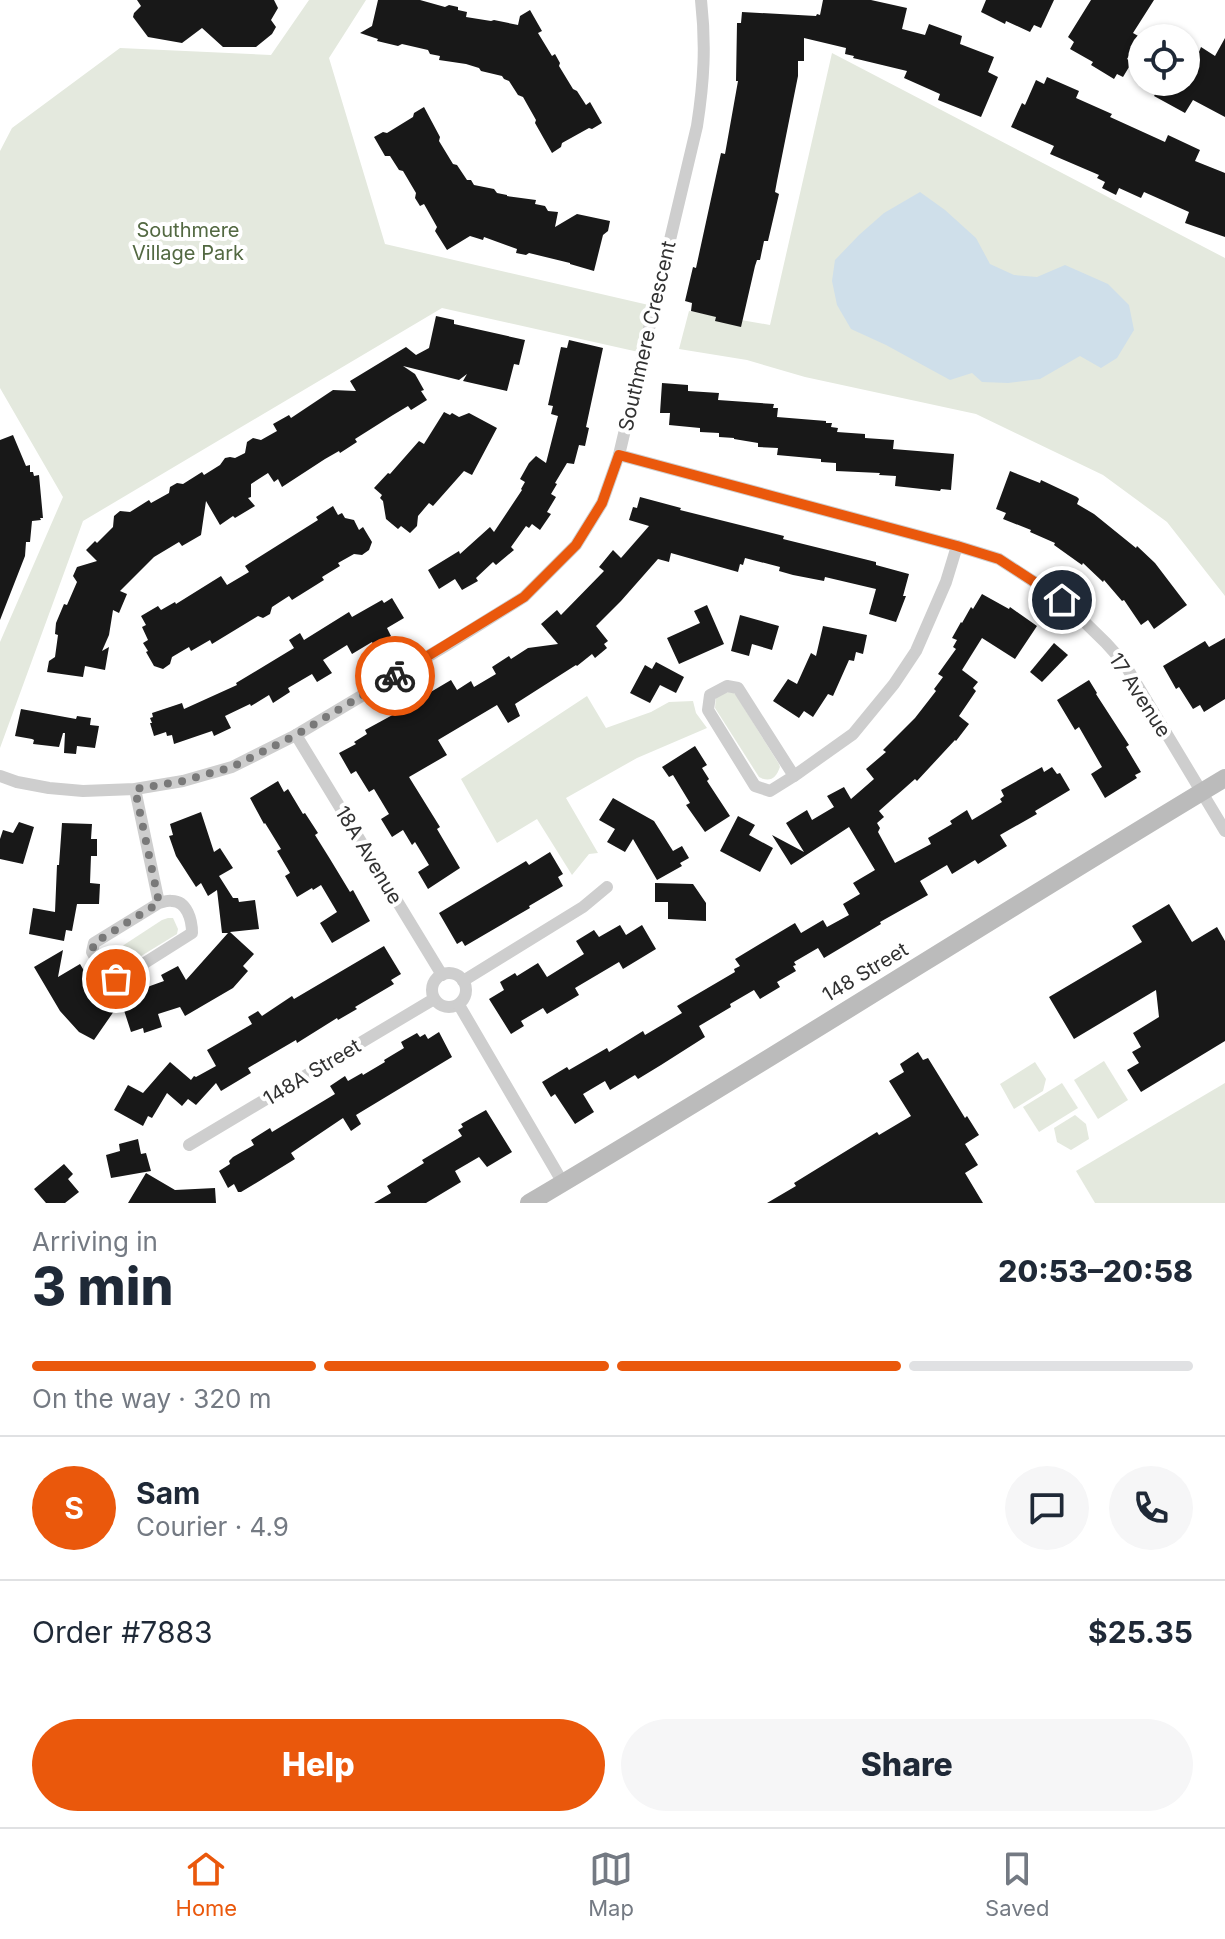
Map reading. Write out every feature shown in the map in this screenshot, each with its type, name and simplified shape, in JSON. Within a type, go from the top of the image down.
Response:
[{"type":"main road","name":"148 Street","points":[[529,1203],[1225,778]]},
{"type":"street","name":"Southmere Crescent","points":[[0,776],[27,784],[83,791],[135,789],[183,781],[232,767],[296,735],[524,597],[576,545],[602,503],[619,455],[697,126],[704,83],[705,39],[701,0]]},
{"type":"street","name":"17 Avenue","points":[[619,455],[957,546],[999,559],[1012,567],[1062,600],[1124,663],[1225,831]]},
{"type":"street","points":[[794,776],[738,688],[727,686],[710,695],[708,710],[755,786],[770,791],[794,776],[853,734],[894,684],[916,651],[946,582],[957,546]]},
{"type":"street","name":"18A Avenue","points":[[296,735],[442,975]]},
{"type":"street","points":[[135,789],[159,903]]},
{"type":"street","points":[[463,981],[583,907],[607,887]]},
{"type":"street","points":[[174,900],[182,904],[189,915],[192,933],[124,976],[116,979],[106,976],[92,952],[94,943],[159,903],[174,900]]},
{"type":"street","points":[[442,975],[456,975],[463,981],[466,992],[459,1005],[445,1007],[434,999],[434,982],[442,975]]},
{"type":"street","name":"148A Street","points":[[189,1145],[434,999]]},
{"type":"street","points":[[459,1005],[563,1183]]},
{"type":"green space","name":"Southmere Village Park","points":[[309,0],[366,0],[329,58],[385,244],[653,306],[643,353],[442,308],[83,521],[0,748],[0,642],[63,497],[0,388],[0,151],[12,128],[120,48],[271,55]]},
{"type":"green space","points":[[832,53],[1225,258],[1225,596],[1167,522],[1103,475],[976,414],[805,377],[747,360],[679,349],[689,311],[770,325]]},
{"type":"green space","points":[[732,691],[779,764],[772,778],[766,780],[759,777],[715,708],[716,696]]},
{"type":"green space","points":[[587,696],[606,728],[669,702],[693,701],[696,713],[707,728],[637,758],[566,798],[598,853],[589,854],[572,875],[537,819],[497,843],[461,779]]},
{"type":"green space","points":[[168,918],[173,918],[177,934],[114,970],[107,956]]},
{"type":"green space","points":[[1104,1061],[1128,1100],[1098,1119],[1074,1080]]},
{"type":"green space","points":[[1035,1062],[1046,1079],[1043,1091],[1014,1109],[1000,1084]]},
{"type":"green space","points":[[1062,1083],[1078,1108],[1039,1132],[1023,1107]]},
{"type":"green space","points":[[1225,1083],[1225,1203],[1095,1203],[1076,1171]]},
{"type":"green space","points":[[1075,1115],[1086,1124],[1089,1139],[1071,1150],[1057,1142],[1054,1128]]},
{"type":"shaded area","points":[[920,192],[976,238],[990,264],[1014,275],[1037,277],[1065,265],[1108,284],[1129,305],[1134,330],[1117,358],[1101,368],[1080,356],[1040,379],[982,382],[972,373],[950,380],[851,329],[837,305],[832,281],[835,260],[884,213]]},
{"type":"building","points":[[137,0],[274,0],[278,8],[271,20],[276,27],[256,47],[223,47],[202,28],[182,43],[148,37],[133,17],[141,6]]},
{"type":"building","points":[[378,0],[420,0],[445,7],[449,5],[467,12],[466,17],[518,25],[520,16],[530,10],[542,31],[538,33],[552,56],[555,54],[573,89],[586,105],[590,102],[602,123],[562,143],[552,153],[523,97],[502,76],[466,64],[439,60],[440,56],[430,54],[428,50],[377,41],[360,33],[372,26]]},
{"type":"building","points":[[823,0],[871,0],[907,8],[902,29],[925,35],[929,24],[962,36],[960,44],[994,57],[988,72],[998,77],[981,117],[938,100],[940,94],[904,78],[907,71],[853,58],[845,54],[846,48],[804,38],[804,61],[798,61],[798,76],[775,192],[779,194],[768,241],[764,241],[760,260],[755,266],[741,327],[715,321],[716,317],[691,311],[692,303],[685,301],[693,267],[696,268],[721,153],[725,154],[738,81],[737,23],[741,23],[742,12],[820,15]]},
{"type":"building","points":[[986,0],[1054,0],[1041,28],[1034,25],[1030,32],[981,12]]},
{"type":"building","points":[[1091,0],[1154,0],[1139,24],[1128,24],[1128,69],[1123,77],[1117,74],[1114,79],[1091,65],[1093,62],[1070,49],[1074,42],[1068,37]]},
{"type":"building","points":[[1225,38],[1225,117],[1193,100],[1185,113],[1154,96],[1200,96],[1201,47],[1215,56]]},
{"type":"building","points":[[1047,77],[1079,91],[1076,98],[1112,114],[1110,117],[1165,142],[1168,135],[1200,150],[1195,161],[1225,173],[1225,237],[1185,223],[1189,212],[1144,192],[1141,198],[1119,188],[1116,195],[1102,188],[1105,182],[1097,178],[1099,175],[1050,154],[1054,146],[1011,127],[1036,80],[1044,84]]},
{"type":"building","points":[[424,107],[453,164],[474,185],[494,189],[507,196],[536,200],[535,204],[558,212],[555,227],[577,214],[610,221],[608,231],[603,235],[594,271],[529,253],[516,253],[517,249],[484,237],[483,240],[470,236],[447,250],[424,204],[420,206],[415,198],[416,193],[403,171],[390,156],[385,156],[374,137],[387,133]]},
{"type":"building","points":[[436,316],[454,320],[454,324],[525,340],[519,365],[514,364],[507,391],[463,381],[467,374],[459,380],[403,366],[415,374],[427,400],[411,410],[408,406],[393,415],[355,439],[357,442],[282,487],[278,479],[274,482],[268,473],[251,484],[251,497],[248,498],[255,506],[220,525],[206,501],[201,535],[182,546],[179,542],[154,557],[120,591],[127,594],[119,613],[113,610],[109,635],[102,651],[109,647],[105,670],[85,666],[83,677],[47,672],[49,661],[55,657],[56,623],[77,582],[73,576],[77,567],[97,561],[86,550],[113,527],[114,516],[120,511],[130,512],[149,500],[151,503],[169,493],[170,487],[177,483],[183,484],[202,472],[204,475],[225,458],[235,458],[245,453],[247,442],[253,438],[261,440],[277,431],[273,424],[289,415],[291,418],[333,390],[356,391],[350,381],[406,347],[416,355],[429,348]]},
{"type":"building","points":[[569,340],[603,348],[586,427],[589,428],[585,446],[579,445],[574,464],[567,463],[555,483],[551,494],[556,497],[547,512],[551,514],[540,530],[532,524],[529,528],[526,526],[511,547],[514,550],[496,565],[493,562],[476,578],[478,581],[462,590],[455,579],[439,589],[428,570],[459,551],[460,554],[490,527],[494,532],[522,490],[525,482],[520,479],[529,463],[536,456],[546,463],[558,416],[551,414],[553,406],[548,405],[561,347],[567,348]]},
{"type":"building","points":[[662,383],[688,385],[688,391],[719,393],[718,400],[774,404],[773,408],[778,408],[777,417],[826,421],[832,423],[831,427],[838,428],[837,432],[894,440],[893,449],[954,454],[951,490],[895,486],[896,476],[836,471],[836,463],[777,455],[778,448],[758,447],[758,443],[719,437],[719,433],[700,432],[700,428],[669,425],[670,413],[660,413]]},
{"type":"building","points":[[444,412],[459,417],[469,413],[497,428],[472,475],[464,471],[433,506],[429,503],[410,533],[401,526],[398,529],[386,519],[380,498],[382,495],[374,488],[419,441],[424,444]]},
{"type":"building","points":[[13,435],[26,466],[30,465],[34,476],[39,475],[43,518],[32,521],[30,542],[26,542],[25,556],[0,620],[0,440]]},
{"type":"building","points":[[1010,471],[1040,483],[1041,480],[1077,497],[1077,504],[1137,546],[1155,563],[1187,605],[1154,629],[1148,620],[1141,625],[1124,600],[1083,563],[1055,543],[1003,519],[1006,513],[996,509]]},
{"type":"building","points":[[640,497],[784,536],[783,539],[876,562],[876,565],[909,574],[903,596],[906,596],[896,622],[869,614],[876,589],[825,577],[824,581],[793,575],[779,571],[780,567],[745,558],[738,572],[671,553],[669,562],[658,559],[596,626],[608,641],[604,644],[607,648],[595,658],[592,654],[515,704],[520,716],[508,723],[497,705],[438,740],[447,755],[409,777],[440,827],[437,829],[460,868],[428,889],[418,872],[429,865],[415,842],[412,845],[403,830],[392,837],[381,819],[389,814],[374,789],[369,792],[356,771],[351,774],[339,753],[356,744],[354,742],[367,734],[365,730],[398,712],[395,708],[427,689],[429,693],[451,680],[457,690],[471,681],[474,687],[496,674],[492,667],[509,656],[511,659],[528,648],[558,644],[541,624],[557,610],[561,615],[604,571],[599,567],[613,550],[621,558],[649,526],[629,520]]},
{"type":"building","points":[[333,506],[338,515],[342,513],[345,518],[354,520],[359,530],[363,527],[372,542],[369,550],[338,563],[340,566],[322,577],[324,580],[292,600],[289,596],[272,607],[270,614],[263,618],[258,616],[212,644],[210,640],[191,651],[189,647],[172,657],[170,664],[163,669],[154,666],[143,643],[148,640],[141,616],[158,606],[161,610],[176,604],[221,576],[227,585],[249,572],[245,566],[318,520],[316,517]]},
{"type":"building","points":[[982,594],[1010,607],[1037,626],[1015,659],[982,638],[962,670],[978,682],[973,688],[976,691],[959,716],[969,724],[917,781],[915,779],[879,811],[884,817],[877,823],[880,828],[878,832],[895,863],[931,844],[928,838],[952,824],[950,821],[967,810],[972,820],[1002,802],[1000,799],[1004,796],[1001,790],[1042,767],[1044,772],[1052,767],[1057,774],[1060,773],[1070,790],[1000,835],[1007,846],[978,864],[975,860],[952,874],[947,865],[920,881],[928,895],[824,958],[818,948],[794,962],[796,971],[777,982],[780,987],[760,999],[754,990],[730,1004],[731,1007],[699,1026],[705,1037],[661,1065],[638,1079],[635,1075],[610,1090],[605,1081],[583,1094],[594,1112],[575,1124],[555,1094],[551,1097],[542,1082],[607,1048],[609,1052],[643,1031],[645,1035],[682,1013],[677,1006],[735,972],[734,969],[740,966],[735,959],[795,923],[801,933],[823,920],[827,927],[849,915],[843,904],[860,894],[853,883],[875,870],[849,827],[791,865],[772,835],[804,852],[786,823],[807,810],[812,820],[834,807],[827,796],[844,787],[851,799],[874,779],[866,769],[886,752],[883,750],[915,718],[936,691],[934,689],[943,677],[938,674],[956,649],[953,647],[957,640],[952,638]]},
{"type":"building","points":[[392,598],[404,618],[387,628],[391,636],[374,646],[372,642],[352,654],[347,645],[323,660],[332,673],[317,682],[312,674],[288,688],[290,692],[273,703],[269,695],[225,716],[231,728],[214,736],[212,731],[174,744],[172,735],[167,736],[166,732],[154,736],[150,723],[152,713],[182,703],[184,709],[237,685],[294,648],[289,640],[300,633],[304,640],[349,612],[352,617],[382,600],[384,603]]},
{"type":"building","points":[[707,605],[724,644],[679,664],[667,638],[700,623],[694,611]]},
{"type":"building","points":[[740,615],[779,626],[772,650],[752,644],[749,656],[731,651]]},
{"type":"building","points":[[823,626],[867,635],[863,654],[856,652],[854,661],[849,660],[833,696],[828,694],[813,717],[804,711],[799,718],[773,701],[788,679],[797,684],[811,653],[816,656]]},
{"type":"building","points":[[1225,638],[1225,699],[1204,712],[1200,705],[1193,709],[1179,687],[1176,689],[1163,666],[1205,641],[1209,647]]},
{"type":"building","points":[[1054,643],[1068,655],[1042,682],[1030,672]]},
{"type":"building","points":[[656,662],[684,677],[676,693],[660,685],[650,703],[630,693],[645,665],[652,669]]},
{"type":"building","points":[[1089,680],[1129,745],[1126,747],[1141,772],[1135,775],[1137,778],[1105,798],[1091,774],[1102,767],[1079,727],[1075,730],[1057,700]]},
{"type":"building","points":[[21,709],[76,719],[77,716],[91,718],[90,725],[99,726],[95,748],[77,746],[76,754],[64,753],[65,733],[59,747],[33,744],[32,739],[15,736]]},
{"type":"building","points":[[695,746],[707,765],[702,768],[709,779],[707,781],[730,816],[705,832],[686,805],[690,803],[673,775],[669,777],[662,767]]},
{"type":"building","points":[[278,781],[284,792],[288,789],[305,813],[318,833],[315,835],[370,921],[332,943],[320,923],[337,912],[321,885],[297,897],[285,876],[290,873],[277,851],[281,849],[250,798]]},
{"type":"building","points":[[613,798],[654,821],[673,851],[682,846],[689,858],[680,863],[682,866],[657,880],[633,839],[625,852],[607,842],[615,829],[599,820]]},
{"type":"building","points":[[201,812],[214,852],[220,848],[233,868],[219,876],[239,902],[255,900],[259,929],[230,932],[254,954],[243,966],[248,971],[233,988],[185,1016],[180,1007],[158,1014],[162,1027],[144,1033],[143,1028],[131,1032],[121,1001],[94,1040],[79,1032],[60,1011],[34,967],[63,950],[58,977],[80,964],[92,984],[108,1001],[164,981],[161,975],[178,966],[186,980],[228,933],[222,933],[217,890],[208,896],[201,883],[196,887],[176,856],[169,836],[173,835],[170,824]]},
{"type":"building","points":[[738,816],[755,825],[749,835],[773,848],[760,872],[720,851]]},
{"type":"building","points":[[19,822],[34,827],[23,864],[0,859],[3,830],[13,833]]},
{"type":"building","points":[[62,823],[92,824],[91,839],[97,839],[97,856],[91,856],[90,883],[100,884],[99,904],[77,904],[72,931],[66,930],[64,941],[29,934],[33,908],[55,912]]},
{"type":"building","points":[[550,852],[563,874],[558,877],[563,886],[465,946],[462,941],[457,944],[439,913],[526,861],[529,865]]},
{"type":"building","points":[[655,883],[693,884],[706,903],[706,921],[668,919],[668,902],[655,902]]},
{"type":"building","points":[[1169,904],[1192,942],[1217,927],[1225,941],[1225,1041],[1141,1092],[1127,1070],[1139,1063],[1132,1052],[1141,1047],[1133,1033],[1159,1017],[1156,990],[1074,1039],[1049,997],[1142,942],[1132,926]]},
{"type":"building","points":[[620,925],[626,935],[642,925],[656,949],[623,969],[619,962],[575,988],[579,995],[547,1014],[543,1008],[521,1021],[524,1026],[511,1034],[489,999],[504,990],[500,982],[538,963],[547,977],[584,954],[576,941],[594,930],[599,937]]},
{"type":"building","points":[[384,946],[401,974],[391,980],[394,984],[355,1007],[357,1009],[248,1068],[251,1073],[221,1091],[216,1083],[196,1105],[188,1099],[182,1106],[167,1093],[152,1118],[148,1116],[143,1126],[114,1110],[128,1085],[143,1093],[170,1062],[191,1080],[216,1066],[207,1050],[252,1024],[248,1017],[258,1011],[262,1016],[292,996],[294,999]]},
{"type":"building","points":[[439,1032],[452,1057],[356,1115],[361,1124],[351,1131],[343,1118],[291,1153],[295,1159],[261,1180],[241,1192],[234,1184],[228,1188],[219,1171],[230,1164],[233,1157],[254,1145],[251,1140],[270,1128],[272,1132],[335,1094],[330,1086],[345,1076],[348,1081],[385,1062],[404,1048],[401,1042],[417,1033],[420,1037],[425,1034],[428,1039]]},
{"type":"building","points":[[918,1052],[923,1060],[928,1058],[979,1135],[965,1144],[978,1165],[965,1173],[983,1203],[767,1203],[877,1132],[879,1135],[911,1116],[889,1081],[904,1072],[900,1064]]},
{"type":"building","points":[[486,1110],[512,1152],[487,1167],[479,1157],[455,1171],[461,1182],[426,1203],[374,1203],[391,1193],[387,1186],[462,1136],[458,1130],[463,1127],[461,1124]]},
{"type":"building","points":[[138,1139],[141,1154],[146,1153],[151,1171],[111,1178],[106,1155],[120,1151],[119,1144]]},
{"type":"building","points":[[64,1164],[73,1174],[68,1179],[79,1192],[65,1203],[46,1203],[34,1189]]},
{"type":"building","points":[[146,1173],[175,1190],[215,1188],[216,1203],[128,1203]]},
{"type":"way so far","points":[[116,979],[106,976],[96,961],[92,952],[94,943],[159,903],[135,789],[183,781],[232,767],[296,735],[395,676]]},
{"type":"route","points":[[395,676],[524,597],[576,545],[602,503],[619,455],[999,559],[1062,600]]}]
